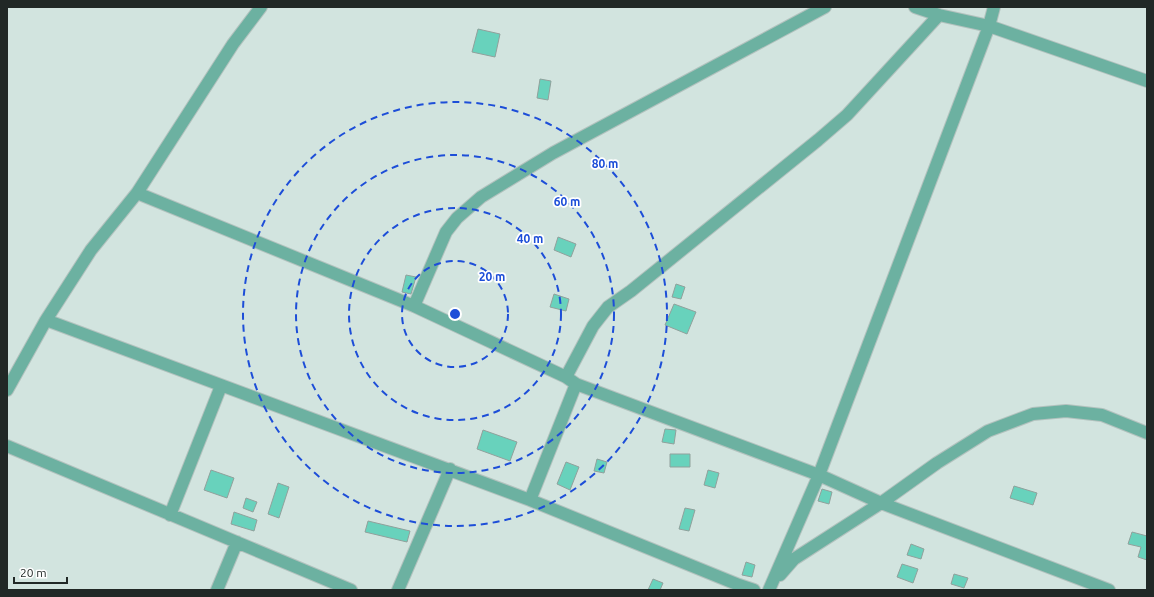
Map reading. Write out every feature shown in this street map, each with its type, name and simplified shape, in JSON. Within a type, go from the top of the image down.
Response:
[{"type":"street","points":[[7,390],[46,320],[91,250],[137,193],[234,44],[261,7]]},
{"type":"street","points":[[414,306],[446,232],[457,218],[481,197],[553,153],[825,7]]},
{"type":"street","points":[[914,7],[939,15],[989,26],[1147,81]]},
{"type":"street","points":[[771,587],[819,475],[989,26],[994,7]]},
{"type":"street","points":[[530,500],[571,380],[594,326],[608,306],[637,286],[847,115],[939,15]]},
{"type":"street","points":[[137,193],[414,306],[571,380],[819,475],[881,502],[1109,590]]},
{"type":"street","points":[[46,320],[221,386],[450,469],[738,585],[754,590]]},
{"type":"street","points":[[170,514],[221,386]]},
{"type":"street","points":[[771,587],[794,559],[988,431],[1033,414],[1066,411],[1102,415],[1147,433]]},
{"type":"street","points":[[7,446],[351,590]]},
{"type":"street","points":[[398,590],[450,469]]},
{"type":"street","points":[[217,590],[237,542]]},
{"type":"building","points":[[478,29],[500,34],[495,57],[472,52]]},
{"type":"building","points":[[540,79],[551,81],[548,100],[537,98]]},
{"type":"building","points":[[558,237],[576,244],[571,257],[554,250]]},
{"type":"building","points":[[406,275],[416,277],[411,294],[402,292]]},
{"type":"building","points":[[676,284],[685,287],[681,299],[672,297]]},
{"type":"building","points":[[554,294],[569,299],[566,311],[550,307]]},
{"type":"building","points":[[674,304],[696,312],[687,334],[665,325]]},
{"type":"building","points":[[665,429],[676,430],[674,444],[662,442]]},
{"type":"building","points":[[483,430],[517,442],[510,461],[477,449]]},
{"type":"building","points":[[670,454],[690,454],[690,467],[670,467]]},
{"type":"building","points":[[597,459],[607,462],[604,473],[594,471]]},
{"type":"building","points":[[566,462],[579,467],[570,490],[557,484]]},
{"type":"building","points":[[211,470],[234,478],[227,498],[204,490]]},
{"type":"building","points":[[708,470],[719,473],[715,488],[704,485]]},
{"type":"building","points":[[278,483],[289,487],[279,518],[268,514]]},
{"type":"building","points":[[1014,486],[1037,493],[1033,505],[1010,498]]},
{"type":"building","points":[[822,489],[832,492],[829,504],[818,501]]},
{"type":"building","points":[[246,498],[257,502],[253,512],[243,508]]},
{"type":"building","points":[[685,508],[695,510],[689,531],[679,529]]},
{"type":"building","points":[[234,512],[257,520],[254,531],[231,524]]},
{"type":"building","points":[[368,521],[410,531],[407,542],[365,532]]},
{"type":"building","points":[[1132,532],[1147,536],[1147,560],[1138,557],[1141,547],[1128,544]]},
{"type":"building","points":[[911,544],[924,549],[921,559],[907,555]]},
{"type":"building","points":[[746,562],[755,565],[752,577],[742,575]]},
{"type":"building","points":[[902,564],[918,569],[913,583],[897,577]]},
{"type":"building","points":[[954,574],[968,578],[964,588],[951,584]]},
{"type":"building","points":[[653,579],[663,583],[660,590],[648,590]]}]
